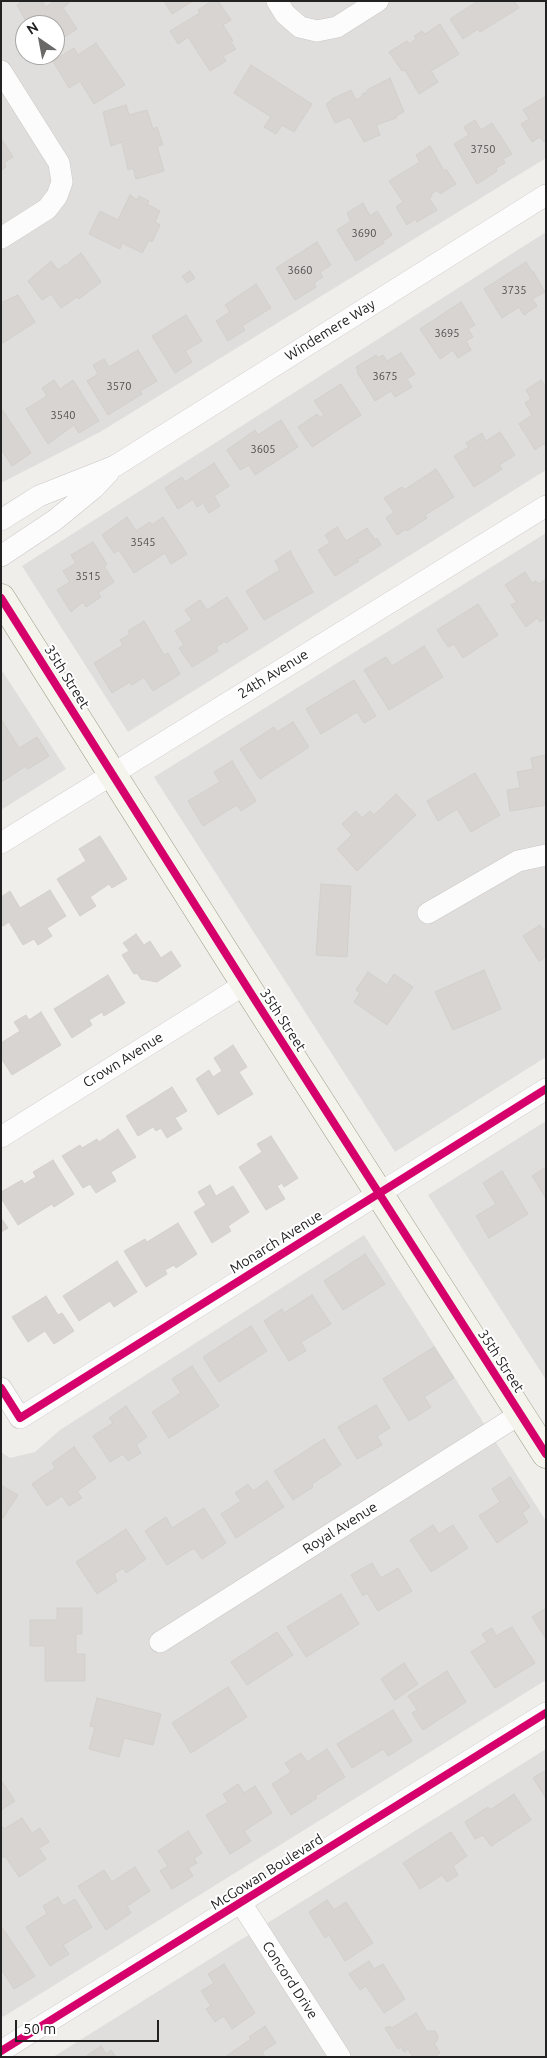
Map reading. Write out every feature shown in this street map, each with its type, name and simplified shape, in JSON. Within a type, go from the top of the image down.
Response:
[{"type":"street","points":[[277,1],[285,14],[300,27],[317,31],[337,27],[378,1]]},
{"type":"street","points":[[1,71],[59,163],[62,182],[58,196],[47,210],[1,238]]},
{"type":"street","name":"Windemere Way","points":[[1,520],[40,496],[116,466],[546,195]]},
{"type":"street","name":"Windemere Way","points":[[1,556],[55,520],[94,488],[116,466]]},
{"type":"street","name":"24th Avenue","points":[[1,843],[546,506]]},
{"type":"street","name":"35th Street","points":[[1,598],[546,1454]]},
{"type":"street","points":[[428,913],[518,861],[546,855]]},
{"type":"street","name":"Crown Avenue","points":[[1,1137],[245,984]]},
{"type":"street","name":"Monarch Avenue","points":[[1,1388],[20,1418],[546,1089]]},
{"type":"street","name":"Royal Avenue","points":[[160,1642],[520,1414]]},
{"type":"street","name":"McGowan Boulevard","points":[[1,2051],[546,1713]]},
{"type":"street","name":"Concord Drive","points":[[241,1903],[340,2057]]},
{"type":"shaded area","points":[[1,1],[546,1],[546,158],[100,432],[1,483]]},
{"type":"shaded area","points":[[546,232],[546,470],[128,732],[22,566]]},
{"type":"shaded area","points":[[546,533],[546,1057],[395,1152],[154,777]]},
{"type":"shaded area","points":[[1,669],[66,769],[1,810]]},
{"type":"shaded area","points":[[546,1121],[546,1380],[428,1195]]},
{"type":"shaded area","points":[[364,1235],[546,1521],[546,1680],[3,2017],[1,2015],[1,1452],[10,1458],[35,1452],[60,1430]]},
{"type":"shaded area","points":[[546,1749],[546,2057],[53,2057]]},
{"type":"building","points":[[23,1],[42,1],[46,7],[55,1],[71,1],[63,8],[77,29],[65,37],[65,15],[22,15],[17,5]]},
{"type":"building","points":[[164,1],[193,1],[172,14]]},
{"type":"building","points":[[212,1],[218,1],[231,20],[223,25],[236,49],[223,56],[226,61],[210,71],[188,37],[178,44],[170,31],[200,13],[198,10]]},
{"type":"building","points":[[478,1],[514,1],[519,8],[480,32],[478,29],[463,39],[450,19]]},
{"type":"building","points":[[440,24],[459,54],[431,71],[438,82],[419,94],[405,70],[402,71],[389,52],[407,41],[409,44],[416,39],[414,36],[422,31],[425,34]]},
{"type":"building","points":[[96,43],[125,85],[94,104],[80,81],[69,88],[55,65],[65,65],[65,54],[74,48],[78,55]]},
{"type":"building","points":[[251,65],[312,104],[294,132],[282,125],[276,134],[264,127],[271,117],[234,93]]},
{"type":"building","points":[[390,78],[404,112],[397,115],[396,118],[376,125],[380,135],[364,142],[350,117],[335,123],[326,104],[332,99],[351,90],[356,100],[363,96],[362,94],[367,92],[367,90]]},
{"type":"building","points":[[546,96],[546,141],[544,142],[540,137],[532,142],[521,124],[529,119],[523,110]]},
{"type":"building","points":[[126,105],[129,115],[147,110],[153,129],[157,127],[163,145],[157,146],[164,171],[136,179],[133,168],[128,170],[122,142],[111,146],[103,112]]},
{"type":"building","points":[[475,120],[481,130],[492,123],[512,154],[503,159],[505,163],[496,168],[497,171],[477,184],[454,144],[469,135],[464,127]]},
{"type":"building","points":[[1,138],[13,157],[4,163],[6,167],[1,170]]},
{"type":"building","points":[[430,146],[444,171],[446,169],[456,184],[440,194],[438,190],[431,194],[432,196],[429,198],[437,210],[417,222],[415,219],[407,225],[396,207],[403,202],[389,181],[420,162],[416,155]]},
{"type":"building","points":[[130,195],[137,200],[139,196],[149,201],[147,204],[160,211],[155,222],[160,225],[152,242],[149,240],[142,253],[122,243],[120,249],[89,234],[100,211],[118,220]]},
{"type":"building","points":[[363,203],[370,216],[377,211],[392,235],[383,241],[384,243],[356,261],[337,230],[351,221],[347,213]]},
{"type":"building","points":[[317,242],[331,265],[320,272],[323,277],[314,283],[316,287],[295,300],[276,268]]},
{"type":"building","points":[[81,253],[101,282],[79,299],[77,297],[61,308],[51,294],[42,300],[28,281],[51,261],[58,270],[66,264],[68,266],[68,263]]},
{"type":"building","points":[[526,262],[545,292],[532,299],[537,306],[524,315],[519,307],[502,318],[484,289]]},
{"type":"building","points":[[190,271],[195,278],[187,283],[182,276]]},
{"type":"building","points":[[256,284],[271,308],[242,326],[245,330],[228,341],[216,321],[230,312],[225,305]]},
{"type":"building","points":[[18,295],[35,322],[3,343],[1,340],[1,303]]},
{"type":"building","points":[[461,302],[475,325],[468,329],[473,337],[466,341],[471,350],[458,358],[453,350],[440,359],[420,329]]},
{"type":"building","points":[[186,315],[202,341],[185,351],[192,362],[175,373],[152,336]]},
{"type":"building","points":[[138,350],[157,381],[140,391],[142,394],[108,415],[87,381],[98,374],[93,365],[104,359],[109,367]]},
{"type":"building","points":[[401,353],[415,374],[407,379],[412,387],[395,397],[391,391],[375,401],[357,372],[356,367],[376,355],[378,358],[383,355],[387,361]]},
{"type":"building","points":[[54,380],[60,389],[73,380],[99,421],[79,433],[74,425],[48,444],[26,409],[47,396],[42,388]]},
{"type":"building","points":[[541,380],[546,387],[546,446],[543,444],[535,450],[519,424],[532,415],[525,403],[531,399],[526,390]]},
{"type":"building","points":[[341,384],[361,415],[312,447],[298,427],[317,414],[320,418],[324,415],[314,401]]},
{"type":"building","points":[[3,411],[31,453],[12,466],[1,449],[1,412]]},
{"type":"building","points":[[281,420],[298,447],[255,475],[249,465],[240,470],[227,450],[255,430],[258,435]]},
{"type":"building","points":[[500,432],[515,455],[499,465],[502,469],[474,487],[454,456],[469,447],[466,443],[482,433],[486,441]]},
{"type":"building","points":[[214,463],[229,486],[214,496],[220,506],[209,513],[203,503],[197,507],[193,499],[178,509],[165,488],[182,477],[185,482]]},
{"type":"building","points":[[436,469],[454,497],[425,515],[427,518],[397,535],[386,518],[394,512],[384,498],[402,487],[404,490]]},
{"type":"building","points":[[127,517],[136,531],[150,522],[152,525],[163,517],[187,554],[171,564],[165,553],[134,573],[119,550],[114,553],[102,535]]},
{"type":"building","points":[[337,527],[346,541],[367,528],[381,545],[357,559],[359,561],[335,576],[318,550],[330,543],[325,535]]},
{"type":"building","points":[[93,542],[107,564],[104,566],[114,582],[98,593],[101,597],[86,607],[83,602],[71,612],[57,590],[70,582],[63,571],[76,563],[71,555]]},
{"type":"building","points":[[290,551],[313,592],[264,620],[246,591],[280,570],[275,561]]},
{"type":"building","points":[[525,572],[532,583],[536,581],[539,584],[546,579],[546,618],[540,622],[537,618],[526,627],[511,605],[517,602],[505,585]]},
{"type":"building","points":[[227,597],[248,629],[216,647],[218,651],[192,667],[179,648],[184,645],[175,631],[192,620],[185,610],[200,600],[207,610]]},
{"type":"building","points":[[478,604],[498,635],[463,658],[454,644],[448,647],[437,630]]},
{"type":"building","points":[[144,621],[164,655],[168,653],[180,674],[153,691],[144,677],[132,685],[130,682],[112,693],[94,663],[123,645],[120,640],[130,634],[128,631]]},
{"type":"building","points":[[424,646],[443,677],[389,710],[364,670],[386,657],[392,666]]},
{"type":"building","points":[[354,680],[376,716],[364,723],[357,712],[321,734],[306,709]]},
{"type":"building","points":[[1,719],[19,748],[37,737],[49,756],[28,769],[26,766],[1,782]]},
{"type":"building","points":[[293,722],[309,747],[260,779],[240,749],[274,727],[277,732]]},
{"type":"building","points":[[546,755],[546,805],[510,811],[507,790],[520,788],[517,772],[533,769],[531,758]]},
{"type":"building","points":[[232,761],[256,801],[241,811],[237,805],[203,826],[188,801],[220,782],[214,772]]},
{"type":"building","points":[[475,773],[500,815],[471,832],[457,809],[438,821],[427,801]]},
{"type":"building","points":[[396,794],[416,815],[357,871],[337,849],[352,835],[342,824],[356,811],[362,818],[370,811],[374,815]]},
{"type":"building","points":[[100,836],[127,879],[112,888],[109,884],[90,897],[96,906],[80,916],[57,879],[86,861],[79,849]]},
{"type":"building","points":[[321,884],[351,886],[347,957],[316,955]]},
{"type":"building","points":[[50,890],[66,916],[47,928],[52,936],[38,945],[34,939],[23,945],[9,922],[3,926],[1,924],[1,897],[10,891],[20,908]]},
{"type":"building","points":[[540,925],[543,930],[546,928],[546,957],[539,961],[523,936]]},
{"type":"building","points":[[136,934],[144,945],[150,941],[161,958],[171,951],[181,966],[157,982],[141,979],[137,973],[134,974],[122,955],[129,951],[123,943]]},
{"type":"building","points":[[484,970],[501,1009],[453,1030],[435,992]]},
{"type":"building","points":[[368,972],[387,985],[394,974],[413,987],[387,1025],[354,1002],[360,993],[356,990]]},
{"type":"building","points":[[108,975],[125,1003],[104,1016],[102,1012],[89,1020],[92,1025],[72,1038],[54,1009]]},
{"type":"building","points":[[41,1012],[61,1045],[12,1075],[1,1058],[1,1043],[20,1031],[14,1022],[26,1015],[29,1020]]},
{"type":"building","points":[[233,1045],[247,1067],[239,1072],[253,1094],[218,1115],[196,1079],[209,1070],[213,1077],[222,1071],[214,1058]]},
{"type":"building","points":[[172,1087],[187,1111],[175,1118],[182,1129],[167,1138],[161,1128],[156,1131],[153,1127],[138,1136],[126,1116]]},
{"type":"building","points":[[118,1129],[136,1157],[111,1172],[116,1181],[96,1193],[90,1184],[83,1188],[62,1156],[80,1145],[82,1148],[97,1139],[99,1142]]},
{"type":"building","points":[[271,1136],[298,1178],[284,1187],[282,1183],[277,1186],[285,1199],[266,1210],[239,1167],[262,1152],[257,1144]]},
{"type":"building","points":[[53,1160],[74,1194],[54,1207],[52,1204],[18,1225],[1,1198],[1,1192],[22,1180],[24,1184],[36,1177],[33,1172]]},
{"type":"building","points":[[546,1167],[546,1198],[532,1176]]},
{"type":"building","points":[[502,1171],[528,1214],[489,1238],[476,1216],[496,1204],[483,1183]]},
{"type":"building","points":[[210,1185],[216,1196],[233,1186],[249,1212],[228,1226],[231,1231],[212,1243],[194,1212],[206,1205],[198,1192]]},
{"type":"building","points":[[1,1218],[8,1228],[1,1232]]},
{"type":"building","points":[[178,1223],[197,1254],[176,1268],[174,1265],[165,1270],[167,1274],[146,1287],[124,1251],[145,1239],[147,1242]]},
{"type":"building","points":[[365,1254],[385,1284],[343,1310],[324,1281]]},
{"type":"building","points":[[117,1261],[137,1292],[114,1307],[110,1301],[79,1321],[63,1296]]},
{"type":"building","points":[[312,1295],[331,1324],[301,1342],[306,1351],[289,1361],[264,1321],[282,1309],[284,1313]]},
{"type":"building","points":[[46,1296],[58,1315],[62,1313],[74,1331],[54,1344],[45,1331],[28,1342],[12,1317]]},
{"type":"building","points":[[251,1326],[267,1351],[219,1382],[203,1357]]},
{"type":"building","points":[[434,1347],[454,1378],[424,1397],[431,1407],[409,1421],[383,1379]]},
{"type":"building","points":[[192,1366],[219,1406],[169,1438],[152,1412],[181,1393],[172,1379]]},
{"type":"building","points":[[376,1405],[390,1428],[377,1436],[382,1445],[357,1459],[338,1427]]},
{"type":"building","points":[[126,1406],[147,1437],[136,1445],[141,1453],[128,1461],[123,1454],[110,1462],[93,1436],[113,1423],[109,1418]]},
{"type":"building","points":[[324,1439],[341,1465],[312,1484],[313,1487],[293,1500],[274,1471]]},
{"type":"building","points":[[74,1447],[96,1478],[77,1491],[82,1498],[69,1506],[62,1496],[47,1506],[32,1484],[55,1468],[52,1463]]},
{"type":"building","points":[[510,1477],[530,1507],[522,1513],[528,1522],[497,1543],[479,1516],[500,1502],[492,1489]]},
{"type":"building","points":[[267,1481],[284,1507],[236,1538],[221,1514],[241,1501],[235,1493],[248,1484],[253,1491]]},
{"type":"building","points":[[1,1485],[18,1495],[3,1518],[1,1517]]},
{"type":"building","points":[[204,1508],[226,1543],[202,1559],[194,1548],[167,1565],[145,1531],[166,1517],[172,1528]]},
{"type":"building","points":[[433,1525],[439,1534],[453,1525],[468,1548],[431,1572],[410,1540]]},
{"type":"building","points":[[126,1529],[146,1559],[126,1573],[123,1568],[114,1574],[117,1581],[97,1594],[76,1562]]},
{"type":"building","points":[[372,1563],[381,1578],[398,1568],[412,1591],[378,1611],[367,1593],[363,1596],[351,1575]]},
{"type":"building","points":[[341,1594],[359,1624],[306,1657],[287,1627]]},
{"type":"building","points":[[57,1608],[82,1608],[82,1634],[76,1634],[76,1654],[85,1654],[85,1681],[45,1681],[45,1646],[30,1646],[30,1620],[57,1620]]},
{"type":"building","points":[[546,1608],[546,1639],[532,1617]]},
{"type":"building","points":[[512,1627],[535,1663],[495,1688],[471,1652],[487,1642],[482,1634],[492,1628],[496,1636]]},
{"type":"building","points":[[277,1632],[293,1655],[247,1685],[231,1662]]},
{"type":"building","points":[[404,1663],[418,1684],[395,1700],[381,1679]]},
{"type":"building","points":[[447,1671],[466,1702],[423,1730],[412,1713],[417,1710],[408,1696]]},
{"type":"building","points":[[228,1687],[247,1717],[191,1753],[172,1723]]},
{"type":"building","points":[[97,1698],[161,1714],[153,1745],[124,1738],[119,1757],[89,1749],[95,1727],[90,1726]]},
{"type":"building","points":[[393,1710],[412,1741],[388,1756],[383,1749],[352,1768],[337,1744]]},
{"type":"building","points":[[327,1749],[345,1777],[315,1796],[317,1798],[291,1815],[272,1784],[291,1772],[285,1763],[301,1753],[307,1762]]},
{"type":"building","points":[[546,1770],[546,1798],[533,1778]]},
{"type":"building","points":[[1,1780],[15,1801],[1,1810]]},
{"type":"building","points":[[238,1784],[244,1793],[255,1786],[272,1813],[244,1831],[251,1841],[230,1854],[206,1815],[228,1802],[223,1794]]},
{"type":"building","points":[[514,1794],[531,1820],[491,1846],[483,1835],[475,1839],[465,1822],[488,1807],[490,1810]]},
{"type":"building","points":[[22,1818],[32,1833],[40,1828],[49,1842],[39,1848],[46,1859],[19,1877],[5,1856],[1,1858],[1,1825],[4,1829]]},
{"type":"building","points":[[188,1831],[202,1853],[194,1858],[197,1863],[188,1868],[193,1876],[172,1889],[160,1871],[168,1866],[158,1851]]},
{"type":"building","points":[[451,1832],[467,1856],[453,1866],[458,1875],[447,1882],[442,1875],[420,1889],[403,1863]]},
{"type":"building","points":[[135,1867],[150,1891],[127,1906],[131,1913],[106,1930],[78,1886],[104,1870],[112,1882]]},
{"type":"building","points":[[58,1897],[63,1906],[75,1899],[92,1927],[63,1945],[69,1954],[50,1966],[26,1927],[47,1914],[43,1906]]},
{"type":"building","points":[[327,1900],[334,1910],[346,1902],[373,1943],[345,1961],[329,1935],[325,1938],[309,1912]]},
{"type":"building","points":[[1,1926],[35,1976],[14,1989],[1,1969]]},
{"type":"building","points":[[369,1961],[374,1969],[383,1964],[405,1999],[384,2013],[366,1986],[360,1990],[349,1974]]},
{"type":"building","points":[[224,1964],[255,2013],[232,2029],[224,2016],[215,2022],[206,2009],[211,2006],[201,1991],[214,1983],[208,1974]]},
{"type":"building","points":[[416,2013],[427,2031],[435,2031],[438,2036],[437,2041],[434,2043],[440,2053],[435,2057],[413,2057],[408,2049],[404,2052],[401,2047],[398,2049],[385,2028],[390,2026],[392,2028]]},
{"type":"building","points":[[265,2026],[276,2043],[262,2052],[265,2057],[225,2057],[251,2039],[249,2037]]},
{"type":"building","points":[[101,2046],[106,2054],[111,2050],[116,2057],[85,2057]]},
{"type":"cycle path","points":[[1,598],[257,1003],[546,1454]]},
{"type":"cycle path","points":[[1,1388],[20,1418],[546,1089]]},
{"type":"cycle path","points":[[1,2051],[546,1713]]}]
